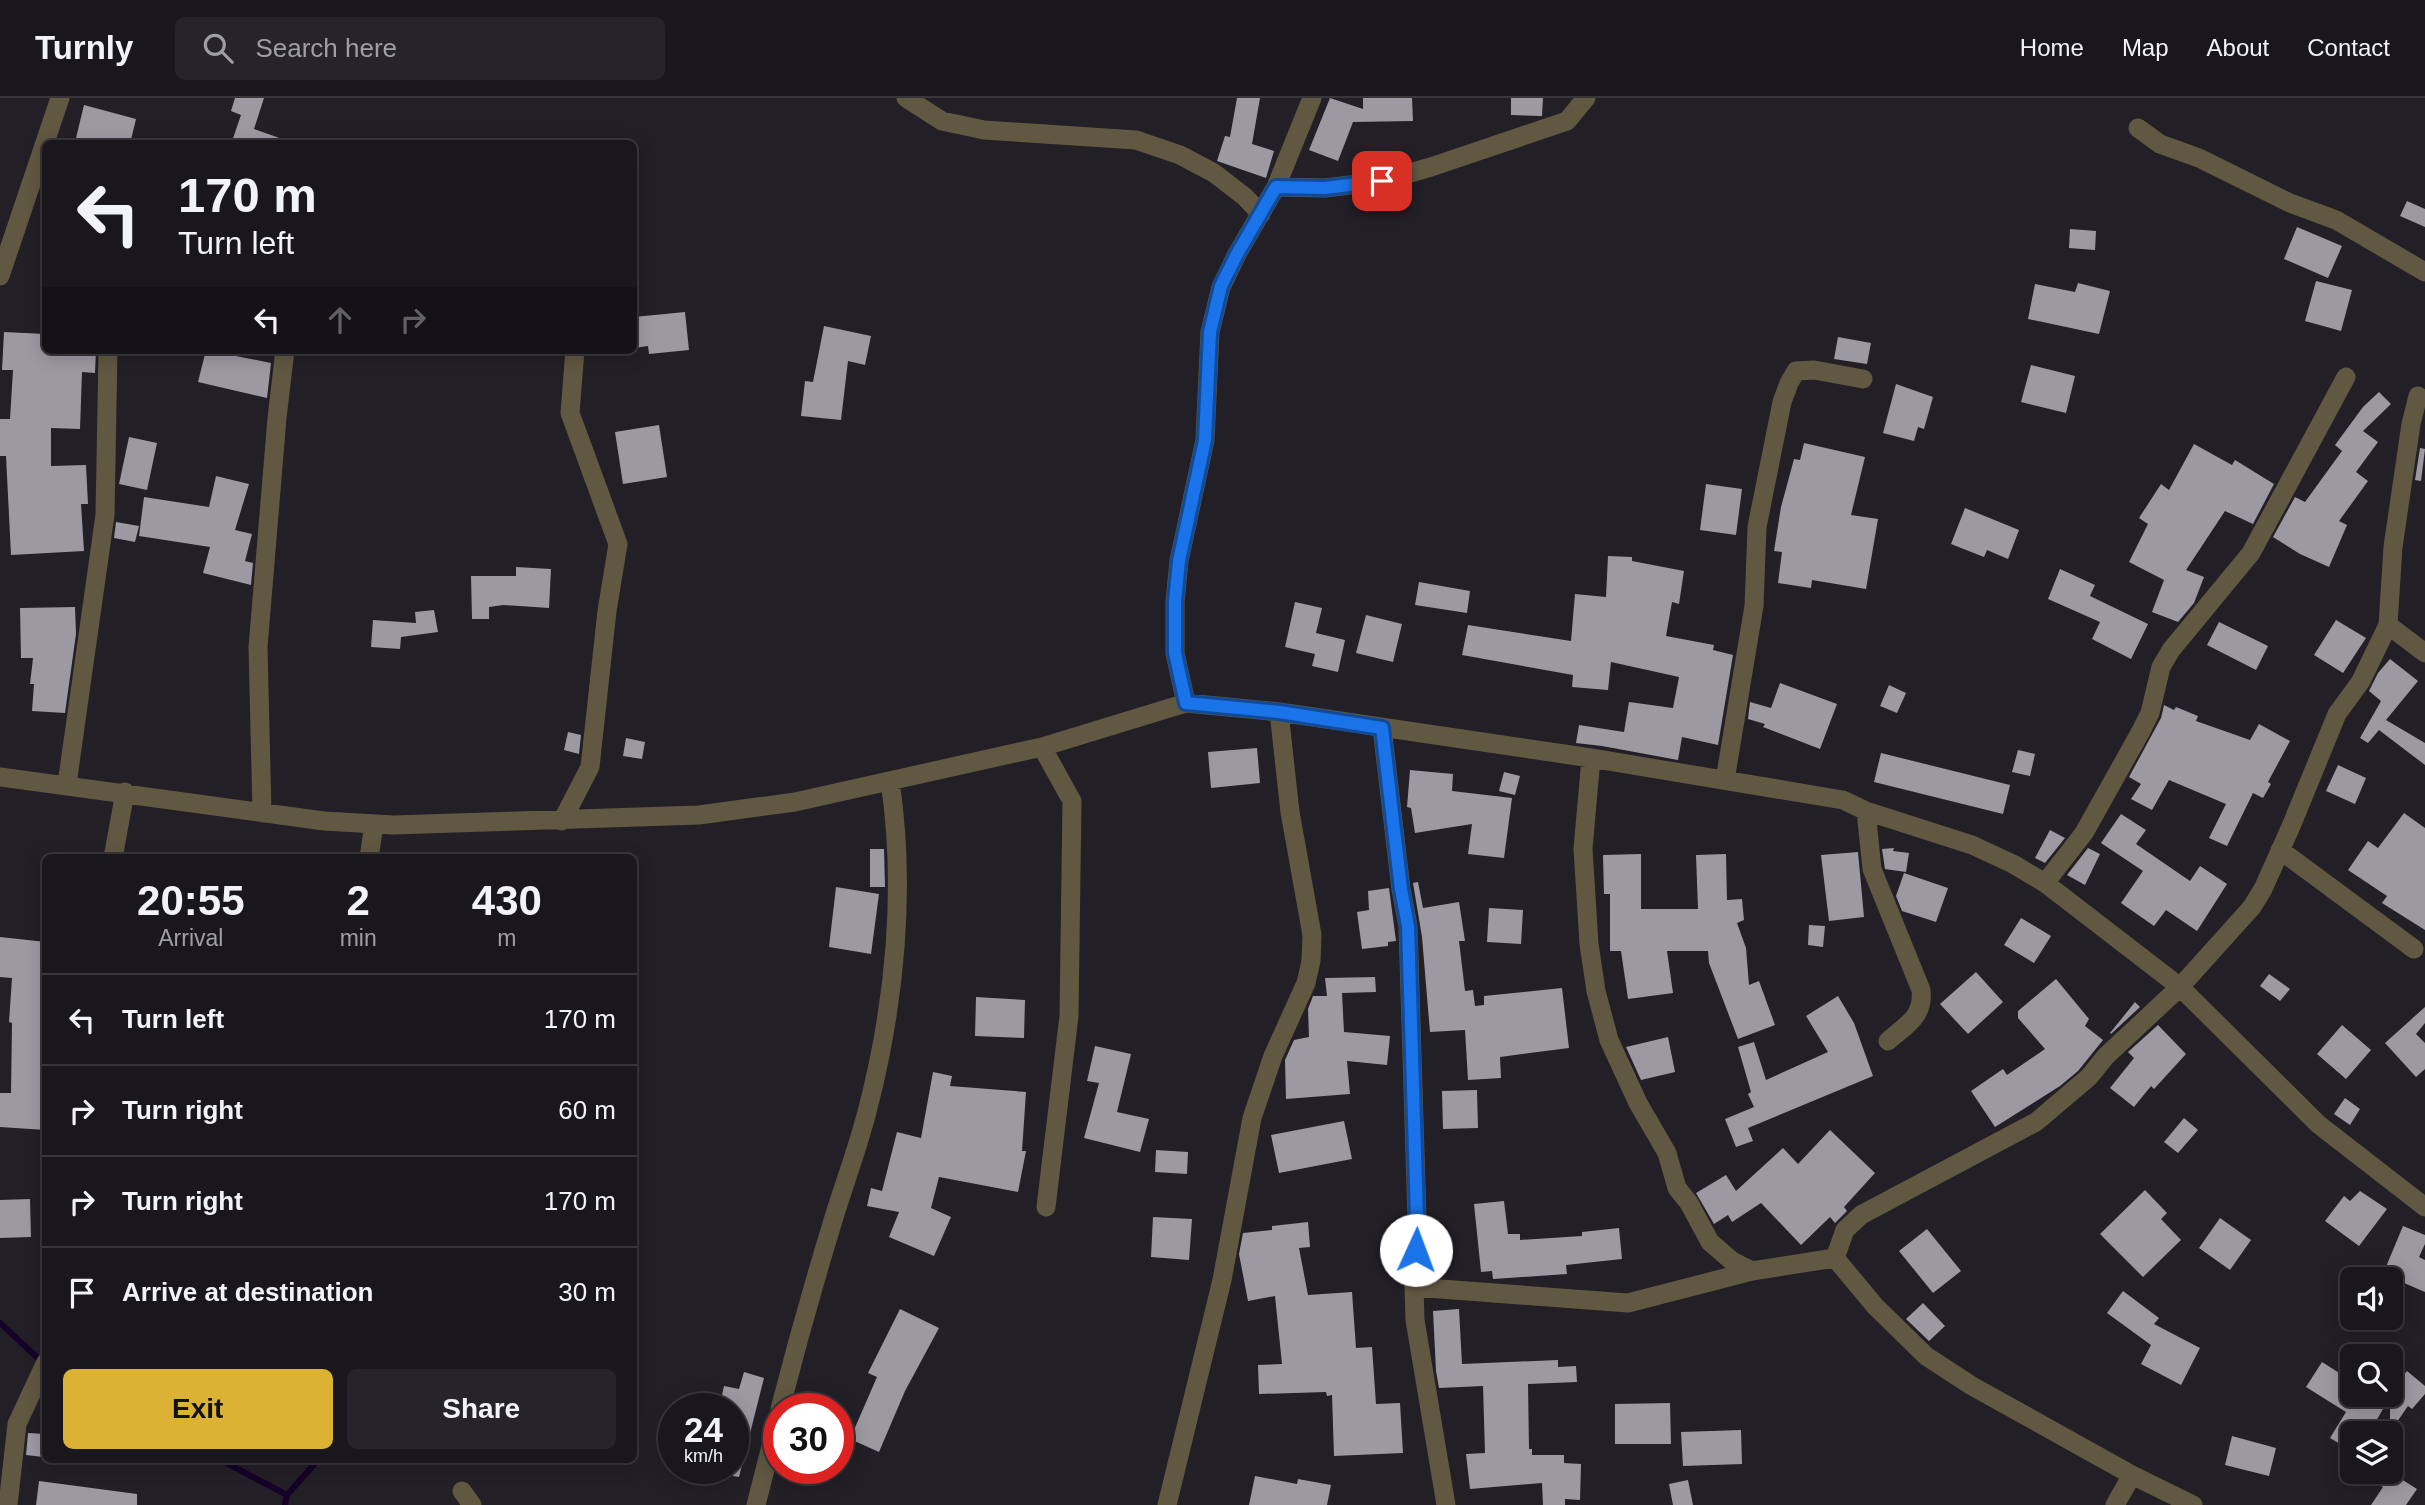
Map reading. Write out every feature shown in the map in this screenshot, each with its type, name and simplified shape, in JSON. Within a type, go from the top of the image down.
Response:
[{"type":"street","points":[[46,140],[60,98]]},
{"type":"street","points":[[906,98],[942,121],[984,130],[1136,140],[1180,155],[1214,173],[1245,197],[1261,214]]},
{"type":"street","points":[[1186,703],[1175,653],[1175,602],[1179,561],[1205,440],[1210,332],[1221,286],[1276,187],[1312,98]]},
{"type":"street","points":[[1276,187],[1325,188],[1382,181],[1419,171],[1567,121],[1586,98]]},
{"type":"street","points":[[2138,128],[2160,144],[2199,158],[2290,203],[2336,220],[2425,272]]},
{"type":"street","points":[[0,276],[42,151]]},
{"type":"street","points":[[64,785],[68,777],[105,515],[108,354]]},
{"type":"street","points":[[262,813],[258,647],[285,354]]},
{"type":"street","points":[[562,821],[590,767],[607,611],[618,544],[570,413],[575,354]]},
{"type":"street","points":[[1725,780],[1754,606],[1757,527],[1782,402],[1789,383],[1797,372],[1814,370],[1863,379]]},
{"type":"street","points":[[2045,883],[2084,833],[2141,731],[2150,713],[2161,667],[2171,650],[2251,552],[2346,377]]},
{"type":"street","points":[[1835,1258],[1845,1230],[1861,1215],[2036,1122],[2089,1077],[2106,1056],[2180,987],[2252,907],[2263,890],[2337,714],[2361,681],[2388,625],[2393,547],[2411,424],[2423,393]]},
{"type":"street","points":[[2388,625],[2425,653]]},
{"type":"street","points":[[0,777],[324,821],[374,824],[562,821],[699,815],[795,802],[1042,747],[1186,703],[1279,712],[1591,758],[1843,800],[1866,811],[1972,845],[2045,883],[2180,987],[2318,1124],[2425,1207]]},
{"type":"street","points":[[1167,1505],[1222,1280],[1252,1118],[1273,1056],[1306,983],[1311,961],[1312,935],[1290,812],[1279,712]]},
{"type":"street","points":[[1382,728],[1401,889],[1408,926],[1417,1217],[1415,1320],[1446,1505]]},
{"type":"street","points":[[1042,747],[1072,802],[1069,1016],[1046,1207]]},
{"type":"street","points":[[1591,758],[1583,849],[1586,899],[1596,991],[1609,1040],[1638,1103],[1667,1153],[1677,1188],[1689,1203],[1710,1242],[1732,1261],[1752,1271]]},
{"type":"street","points":[[784,1393],[868,1109],[883,1044],[896,927],[897,827],[890,780]]},
{"type":"street","points":[[114,854],[125,792]]},
{"type":"street","points":[[1866,811],[1872,869],[1921,990],[1922,1003],[1917,1016],[1888,1041]]},
{"type":"street","points":[[370,854],[374,824]]},
{"type":"street","points":[[2280,850],[2414,949]]},
{"type":"street","points":[[1414,1287],[1628,1303],[1752,1271],[1835,1258]]},
{"type":"street","points":[[1835,1258],[1875,1306],[1926,1356],[1972,1387],[2132,1475],[2193,1505]]},
{"type":"street","points":[[8,1505],[17,1424],[42,1371]]},
{"type":"street","points":[[2115,1505],[2132,1475]]},
{"type":"street","points":[[756,1505],[763,1478]]},
{"type":"building","points":[[235,98],[264,98],[254,129],[285,140],[232,140],[241,115],[231,111]]},
{"type":"building","points":[[1237,98],[1260,98],[1252,144],[1274,151],[1266,178],[1217,161],[1225,136],[1230,137]]},
{"type":"building","points":[[1330,98],[1363,109],[1363,98],[1412,98],[1413,121],[1353,122],[1338,161],[1309,150]]},
{"type":"building","points":[[1511,98],[1543,98],[1542,116],[1511,115]]},
{"type":"building","points":[[84,105],[136,119],[131,140],[76,138]]},
{"type":"building","points":[[2407,201],[2425,209],[2425,227],[2400,216]]},
{"type":"building","points":[[2297,227],[2342,246],[2328,278],[2284,259]]},
{"type":"building","points":[[2070,229],[2096,231],[2095,250],[2069,248]]},
{"type":"building","points":[[2316,281],[2352,290],[2341,331],[2305,321]]},
{"type":"building","points":[[2078,283],[2110,291],[2099,334],[2028,319],[2035,284],[2075,292]]},
{"type":"building","points":[[685,312],[689,350],[649,354],[648,346],[637,348],[637,317]]},
{"type":"building","points":[[824,326],[871,336],[865,365],[848,361],[841,420],[801,416],[805,381],[813,382]]},
{"type":"building","points":[[4,332],[42,334],[42,354],[96,354],[95,373],[82,372],[80,429],[51,428],[51,466],[86,465],[88,504],[81,504],[84,551],[11,555],[6,456],[0,456],[0,419],[10,419],[13,370],[2,370]]},
{"type":"building","points":[[1838,337],[1871,343],[1867,364],[1834,359]]},
{"type":"building","points":[[205,354],[226,354],[271,363],[267,398],[198,382]]},
{"type":"building","points":[[2031,365],[2075,376],[2066,413],[2021,402]]},
{"type":"building","points":[[1896,384],[1933,397],[1924,429],[1918,427],[1914,441],[1883,433]]},
{"type":"building","points":[[2379,392],[2391,404],[2363,431],[2378,442],[2356,472],[2368,481],[2339,521],[2347,525],[2329,567],[2300,554],[2273,537],[2295,497],[2305,502],[2342,451],[2335,445],[2363,407]]},
{"type":"building","points":[[659,425],[667,477],[623,484],[615,432]]},
{"type":"building","points":[[129,437],[157,443],[147,490],[119,484]]},
{"type":"building","points":[[1804,443],[1865,457],[1851,515],[1878,519],[1866,589],[1812,580],[1811,588],[1778,583],[1782,552],[1774,551],[1781,507],[1794,459],[1800,460]]},
{"type":"building","points":[[2194,444],[2232,465],[2235,460],[2274,484],[2253,524],[2225,511],[2186,570],[2204,577],[2194,603],[2178,622],[2152,612],[2164,580],[2129,562],[2148,524],[2139,518],[2161,484],[2169,490]]},
{"type":"building","points":[[2420,448],[2425,449],[2421,481],[2415,480]]},
{"type":"building","points":[[216,476],[249,484],[235,530],[252,534],[245,561],[253,563],[251,585],[203,573],[210,547],[139,536],[144,497],[209,507]]},
{"type":"building","points":[[1706,484],[1742,489],[1736,535],[1700,530]]},
{"type":"building","points":[[1965,508],[2019,530],[2008,559],[1987,550],[1984,557],[1951,544]]},
{"type":"building","points":[[116,522],[139,526],[135,542],[114,538]]},
{"type":"building","points":[[1608,556],[1632,557],[1632,561],[1684,571],[1679,604],[1672,602],[1666,636],[1714,645],[1713,650],[1733,655],[1718,745],[1682,737],[1678,760],[1576,743],[1579,725],[1624,732],[1629,702],[1673,708],[1679,677],[1611,662],[1608,690],[1572,687],[1573,675],[1462,655],[1468,625],[1571,641],[1575,594],[1606,597]]},
{"type":"building","points":[[516,567],[551,569],[549,608],[503,605],[489,607],[489,619],[472,619],[471,576],[516,576]]},
{"type":"building","points":[[2060,569],[2095,585],[2090,596],[2148,624],[2131,659],[2092,639],[2100,622],[2048,599]]},
{"type":"building","points":[[1419,582],[1470,591],[1467,613],[1415,605]]},
{"type":"building","points":[[1295,602],[1322,608],[1316,633],[1345,640],[1338,672],[1312,666],[1315,654],[1285,647]]},
{"type":"building","points":[[75,607],[76,634],[65,713],[32,711],[34,684],[30,684],[33,658],[21,658],[20,608]]},
{"type":"building","points":[[434,610],[438,632],[401,637],[400,649],[371,647],[373,620],[416,623],[415,612]]},
{"type":"building","points":[[1366,615],[1402,624],[1393,662],[1356,653]]},
{"type":"building","points":[[2336,620],[2366,638],[2343,673],[2314,655]]},
{"type":"building","points":[[2219,622],[2268,646],[2256,670],[2207,645]]},
{"type":"building","points":[[2390,659],[2418,681],[2386,720],[2425,743],[2425,765],[2379,730],[2368,743],[2360,738],[2381,701],[2369,691],[2378,673]]},
{"type":"building","points":[[1780,683],[1837,704],[1820,749],[1748,719],[1750,702],[1771,708]]},
{"type":"building","points":[[1889,685],[1906,693],[1897,713],[1880,706]]},
{"type":"building","points":[[2164,705],[2198,716],[2196,721],[2250,740],[2259,724],[2290,741],[2268,782],[2271,784],[2263,798],[2253,793],[2227,846],[2209,838],[2226,804],[2169,780],[2152,810],[2131,799],[2141,784],[2129,777],[2161,718]]},
{"type":"building","points":[[568,732],[581,735],[579,754],[564,750]]},
{"type":"building","points":[[626,738],[645,742],[642,759],[623,756]]},
{"type":"building","points":[[1257,748],[1260,783],[1211,788],[1208,752]]},
{"type":"building","points":[[2018,750],[2035,754],[2030,776],[2012,772]]},
{"type":"building","points":[[1881,753],[2010,785],[2003,814],[1874,782]]},
{"type":"building","points":[[2338,765],[2366,778],[2355,804],[2326,791]]},
{"type":"building","points":[[1410,770],[1453,774],[1452,791],[1512,798],[1504,858],[1468,854],[1472,824],[1415,833],[1411,808],[1407,807]]},
{"type":"building","points":[[1504,772],[1520,776],[1515,795],[1499,791]]},
{"type":"building","points":[[2404,813],[2425,828],[2425,930],[2382,903],[2387,896],[2348,870],[2368,841],[2378,848]]},
{"type":"building","points":[[2121,814],[2146,830],[2136,844],[2190,881],[2200,866],[2227,884],[2197,931],[2166,910],[2154,926],[2121,903],[2143,871],[2101,843]]},
{"type":"building","points":[[2050,830],[2065,838],[2045,863],[2035,858]]},
{"type":"building","points":[[1894,848],[1893,851],[1909,853],[1906,872],[1885,869],[1882,849]]},
{"type":"building","points":[[2088,848],[2100,854],[2085,885],[2067,875]]},
{"type":"building","points":[[870,849],[884,849],[885,887],[870,887]]},
{"type":"building","points":[[1858,852],[1864,917],[1829,921],[1821,855]]},
{"type":"building","points":[[1641,854],[1641,909],[1698,909],[1696,855],[1726,854],[1727,900],[1742,899],[1744,920],[1737,923],[1746,948],[1749,985],[1759,981],[1775,1025],[1738,1039],[1709,963],[1708,951],[1667,951],[1673,993],[1628,999],[1621,951],[1610,951],[1610,894],[1604,894],[1603,855]]},
{"type":"building","points":[[1904,873],[1948,888],[1936,922],[1902,911],[1896,896]]},
{"type":"building","points":[[1418,882],[1423,908],[1459,902],[1465,941],[1459,941],[1465,991],[1473,990],[1475,1006],[1484,1005],[1484,996],[1562,988],[1569,1048],[1500,1057],[1501,1078],[1468,1080],[1465,1030],[1430,1032],[1422,937],[1413,883]]},
{"type":"building","points":[[836,887],[879,894],[871,954],[829,947]]},
{"type":"building","points":[[1389,888],[1396,941],[1388,942],[1388,946],[1362,949],[1357,912],[1369,910],[1368,891]]},
{"type":"building","points":[[1489,908],[1523,910],[1521,944],[1487,942]]},
{"type":"building","points":[[2021,918],[2051,936],[2034,963],[2004,945]]},
{"type":"building","points":[[1809,925],[1825,926],[1823,947],[1808,945]]},
{"type":"building","points":[[0,937],[42,942],[42,1130],[0,1127],[0,1093],[11,1093],[12,1023],[9,1022],[12,978],[0,977]]},
{"type":"building","points":[[1976,972],[2003,1002],[1968,1034],[1940,1004]]},
{"type":"building","points":[[2269,974],[2290,989],[2280,1001],[2260,986]]},
{"type":"building","points":[[1375,977],[1376,992],[1342,993],[1344,1032],[1390,1036],[1387,1065],[1347,1061],[1350,1094],[1286,1099],[1285,1060],[1294,1040],[1309,1037],[1308,1009],[1313,996],[1327,996],[1325,978]]},
{"type":"building","points":[[2056,979],[2089,1019],[2085,1026],[2103,1040],[2078,1071],[2060,1086],[1995,1127],[1971,1091],[2003,1069],[2007,1075],[2045,1049],[2018,1018],[2018,1011]]},
{"type":"building","points":[[1838,996],[1854,1023],[1873,1076],[1748,1128],[1753,1141],[1736,1147],[1725,1119],[1754,1107],[1748,1094],[1751,1092],[1738,1047],[1754,1042],[1766,1080],[1828,1052],[1806,1016]]},
{"type":"building","points":[[976,997],[1025,1000],[1024,1038],[975,1036]]},
{"type":"building","points":[[2135,1002],[2140,1007],[2111,1034],[2110,1033]]},
{"type":"building","points":[[2425,1007],[2425,1023],[2416,1034],[2425,1043],[2425,1069],[2416,1077],[2385,1043]]},
{"type":"building","points":[[2158,1025],[2186,1054],[2154,1089],[2151,1086],[2134,1107],[2110,1088],[2134,1058],[2128,1052]]},
{"type":"building","points":[[2342,1025],[2371,1050],[2346,1079],[2317,1054]]},
{"type":"building","points":[[1668,1037],[1675,1072],[1641,1080],[1626,1047]]},
{"type":"building","points":[[1095,1046],[1131,1054],[1117,1112],[1149,1119],[1140,1152],[1084,1138],[1099,1083],[1087,1081]]},
{"type":"building","points":[[933,1072],[952,1076],[950,1086],[1026,1092],[1022,1151],[1026,1151],[1018,1192],[939,1177],[931,1208],[951,1217],[934,1256],[889,1237],[899,1212],[867,1206],[871,1188],[882,1191],[897,1132],[921,1138]]},
{"type":"building","points":[[1477,1090],[1478,1128],[1443,1129],[1442,1091]]},
{"type":"building","points":[[2345,1098],[2360,1109],[2350,1125],[2334,1114]]},
{"type":"building","points":[[2184,1118],[2198,1130],[2178,1153],[2164,1142]]},
{"type":"building","points":[[1344,1121],[1352,1159],[1279,1173],[1271,1135]]},
{"type":"building","points":[[1830,1130],[1875,1173],[1844,1207],[1847,1211],[1835,1223],[1830,1217],[1801,1245],[1761,1203],[1732,1222],[1728,1215],[1714,1224],[1696,1193],[1726,1175],[1736,1191],[1783,1148],[1798,1164]]},
{"type":"building","points":[[1156,1150],[1188,1152],[1187,1174],[1155,1172]]},
{"type":"building","points":[[2145,1190],[2167,1213],[2161,1219],[2181,1240],[2143,1277],[2100,1234]]},
{"type":"building","points":[[2360,1191],[2387,1209],[2359,1246],[2325,1221],[2344,1196],[2350,1201]]},
{"type":"building","points":[[30,1199],[31,1237],[0,1238],[0,1200]]},
{"type":"building","points":[[1504,1201],[1508,1234],[1520,1234],[1520,1240],[1582,1236],[1582,1232],[1619,1228],[1622,1259],[1566,1265],[1567,1274],[1493,1279],[1492,1271],[1481,1272],[1474,1204]]},
{"type":"building","points":[[1153,1217],[1192,1219],[1189,1260],[1151,1257]]},
{"type":"building","points":[[2220,1218],[2251,1240],[2230,1270],[2199,1248]]},
{"type":"building","points":[[1308,1222],[1310,1247],[1299,1248],[1308,1295],[1352,1292],[1356,1348],[1372,1347],[1376,1404],[1400,1403],[1403,1453],[1334,1456],[1332,1395],[1327,1396],[1326,1392],[1259,1394],[1258,1365],[1282,1364],[1275,1296],[1248,1301],[1239,1254],[1243,1233]]},
{"type":"building","points":[[2403,1226],[2425,1235],[2425,1244],[2419,1257],[2425,1260],[2425,1292],[2403,1283],[2403,1267],[2386,1267]]},
{"type":"building","points":[[1927,1229],[1961,1271],[1933,1293],[1899,1251]]},
{"type":"building","points":[[2123,1291],[2159,1318],[2154,1324],[2200,1348],[2181,1385],[2141,1364],[2151,1345],[2107,1313]]},
{"type":"building","points":[[1923,1303],[1945,1326],[1929,1341],[1906,1319]]},
{"type":"building","points":[[900,1309],[939,1328],[905,1391],[879,1452],[854,1441],[854,1430],[877,1377],[868,1373]]},
{"type":"building","points":[[1459,1309],[1462,1364],[1558,1360],[1558,1367],[1576,1366],[1577,1382],[1528,1384],[1529,1449],[1532,1449],[1532,1455],[1564,1455],[1564,1463],[1581,1464],[1580,1500],[1565,1499],[1565,1505],[1543,1505],[1542,1483],[1470,1489],[1466,1454],[1485,1453],[1483,1386],[1439,1388],[1436,1371],[1433,1311]]},
{"type":"building","points":[[2322,1362],[2340,1373],[2340,1407],[2383,1409],[2376,1421],[2340,1421],[2346,1412],[2306,1387]]},
{"type":"building","points":[[2407,1371],[2425,1386],[2425,1394],[2412,1409],[2408,1406],[2398,1421],[2390,1421],[2390,1407],[2403,1407],[2403,1376]]},
{"type":"building","points":[[744,1372],[764,1378],[749,1437],[749,1393],[722,1393],[724,1386],[739,1389]]},
{"type":"building","points":[[1670,1403],[1671,1444],[1615,1444],[1615,1404]]},
{"type":"building","points":[[2340,1422],[2340,1444],[2330,1438]]},
{"type":"building","points":[[1741,1430],[1742,1464],[1683,1466],[1681,1432]]},
{"type":"building","points":[[28,1433],[42,1434],[42,1457],[26,1455]]},
{"type":"building","points":[[2232,1436],[2276,1448],[2269,1476],[2225,1465]]},
{"type":"building","points":[[1255,1476],[1297,1484],[1298,1479],[1331,1485],[1327,1505],[1249,1505]]},
{"type":"building","points":[[1688,1480],[1693,1505],[1673,1505],[1669,1484]]},
{"type":"building","points":[[2403,1480],[2417,1489],[2406,1505],[2371,1505],[2383,1487],[2377,1484],[2403,1484]]},
{"type":"building","points":[[39,1481],[137,1494],[137,1505],[36,1505]]},
{"type":"waterway","points":[[0,1323],[42,1362]]},
{"type":"waterway","points":[[227,1463],[287,1495]]},
{"type":"waterway","points":[[285,1505],[287,1495],[315,1463]]},
{"type":"route","points":[[1382,181],[1325,188],[1276,187],[1221,286],[1210,332],[1205,440],[1179,561],[1175,602],[1175,653],[1186,703],[1279,712],[1382,728],[1401,889],[1408,926],[1416,1250]]}]
